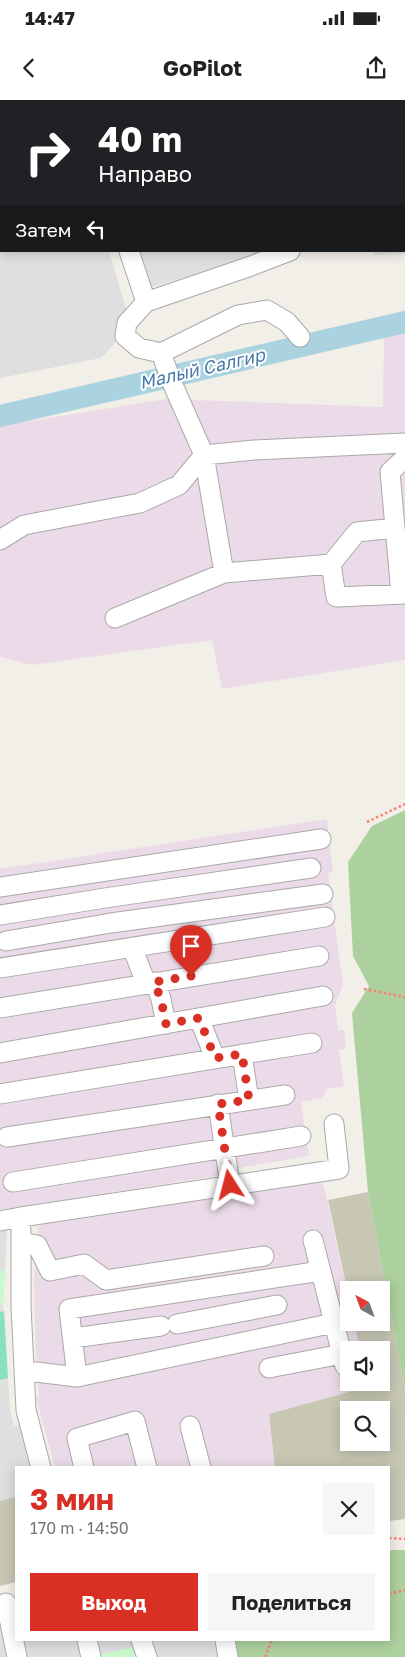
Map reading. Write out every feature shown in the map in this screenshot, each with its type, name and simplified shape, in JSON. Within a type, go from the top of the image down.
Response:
[{"type":"street","points":[[129,252],[146,302]]},
{"type":"street","points":[[224,573],[204,455],[163,359],[139,348],[125,336],[126,322],[146,302],[287,252]]},
{"type":"street","points":[[163,359],[238,315],[267,310],[287,322],[300,337]]},
{"type":"street","points":[[0,540],[24,525],[140,503],[179,485],[204,455],[254,450],[405,445],[405,437]]},
{"type":"street","points":[[331,564],[336,598],[403,594],[390,472],[405,458]]},
{"type":"street","points":[[115,618],[224,573],[331,564],[357,532],[395,528]]},
{"type":"street","points":[[0,887],[321,839]]},
{"type":"street","points":[[126,867],[130,894]]},
{"type":"street","points":[[0,915],[311,868]]},
{"type":"street","points":[[6,941],[111,923],[323,894]]},
{"type":"street","points":[[105,898],[111,923],[124,949],[161,999],[166,1024]]},
{"type":"street","points":[[0,968],[325,917]]},
{"type":"street","points":[[0,1008],[318,956]]},
{"type":"street","points":[[0,1053],[324,996]]},
{"type":"street","points":[[199,1018],[215,1058]]},
{"type":"street","points":[[0,1094],[312,1043]]},
{"type":"street","points":[[242,1054],[249,1100]]},
{"type":"street","points":[[6,1137],[285,1095]]},
{"type":"street","points":[[218,1104],[230,1185]]},
{"type":"street","points":[[0,1221],[339,1169],[334,1124]]},
{"type":"street","points":[[13,1182],[300,1136]]},
{"type":"street","points":[[21,1217],[21,1306],[26,1410],[40,1466]]},
{"type":"street","points":[[269,1368],[343,1360],[313,1240]]},
{"type":"street","points":[[21,1242],[37,1245],[50,1271],[84,1264],[106,1280],[264,1256]]},
{"type":"street","points":[[77,1377],[69,1309],[321,1271]]},
{"type":"street","points":[[272,1278],[282,1334]]},
{"type":"street","points":[[73,1338],[169,1325],[277,1305]]},
{"type":"street","points":[[24,1373],[36,1372],[77,1377],[334,1323]]},
{"type":"street","points":[[84,1466],[77,1438],[135,1421],[146,1466]]},
{"type":"street","points":[[190,1426],[200,1466]]},
{"type":"street","points":[[8,1603],[17,1657]]},
{"type":"street","points":[[86,1641],[91,1657]]},
{"type":"street","points":[[141,1641],[147,1657]]},
{"type":"street","points":[[225,1641],[228,1657]]},
{"type":"path","points":[[367,822],[405,804]]},
{"type":"path","points":[[364,989],[405,997]]},
{"type":"path","points":[[390,1538],[405,1540]]},
{"type":"path","points":[[390,1594],[405,1590]]},
{"type":"path","points":[[265,1657],[272,1641]]},
{"type":"shaded area","points":[[0,252],[109,252],[131,326],[101,358],[0,378]]},
{"type":"shaded area","points":[[131,252],[264,252],[263,254],[142,290]]},
{"type":"shaded area","points":[[373,252],[405,252],[405,254],[374,255]]},
{"type":"shaded area","points":[[405,331],[405,660],[222,689],[212,640],[32,665],[0,657],[0,426],[166,399],[383,407],[384,333]]},
{"type":"shaded area","points":[[327,819],[333,872],[328,873],[343,985],[335,1006],[338,1030],[344,1030],[346,1049],[339,1050],[344,1086],[327,1089],[322,1098],[301,1102],[309,1156],[234,1169],[221,1175],[0,1210],[0,869]]},
{"type":"shaded area","points":[[322,1178],[345,1281],[340,1281],[340,1331],[356,1331],[358,1341],[340,1341],[340,1391],[353,1391],[269,1414],[276,1466],[55,1466],[36,1398],[39,1397],[36,1367],[34,1280],[38,1227],[48,1220]]},
{"type":"shaded area","points":[[368,1192],[385,1281],[345,1281],[328,1200]]},
{"type":"shaded area","points":[[7,1230],[3,1306],[10,1410],[14,1426],[24,1423],[35,1466],[15,1466],[15,1582],[0,1586],[0,1232]]},
{"type":"shaded area","points":[[390,1309],[405,1389],[405,1519],[390,1521],[390,1466],[275,1466],[269,1414],[352,1391],[390,1391],[390,1341],[358,1341],[356,1331],[390,1331]]},
{"type":"shaded area","points":[[15,1497],[15,1582],[0,1586],[0,1501]]},
{"type":"shaded area","points":[[0,1620],[15,1641],[234,1641],[238,1657],[0,1657]]},
{"type":"green space","points":[[405,810],[405,1389],[390,1309],[390,1281],[385,1281],[368,1192],[352,1013],[369,986],[353,956],[348,862],[372,826]]},
{"type":"green space","points":[[5,1270],[3,1304],[0,1305],[0,1271]]},
{"type":"green space","points":[[4,1311],[8,1378],[0,1380],[0,1312]]},
{"type":"green space","points":[[390,1550],[405,1550],[405,1657],[238,1657],[234,1641],[390,1641]]},
{"type":"green space","points":[[139,1646],[144,1657],[93,1657],[93,1656]]},
{"type":"waterway","name":"Малый Салгир","points":[[0,416],[405,322]]},
{"type":"route","points":[[191,976],[154,982],[161,999],[166,1024],[199,1018],[215,1058],[242,1054],[249,1100],[218,1104],[230,1185]]}]
